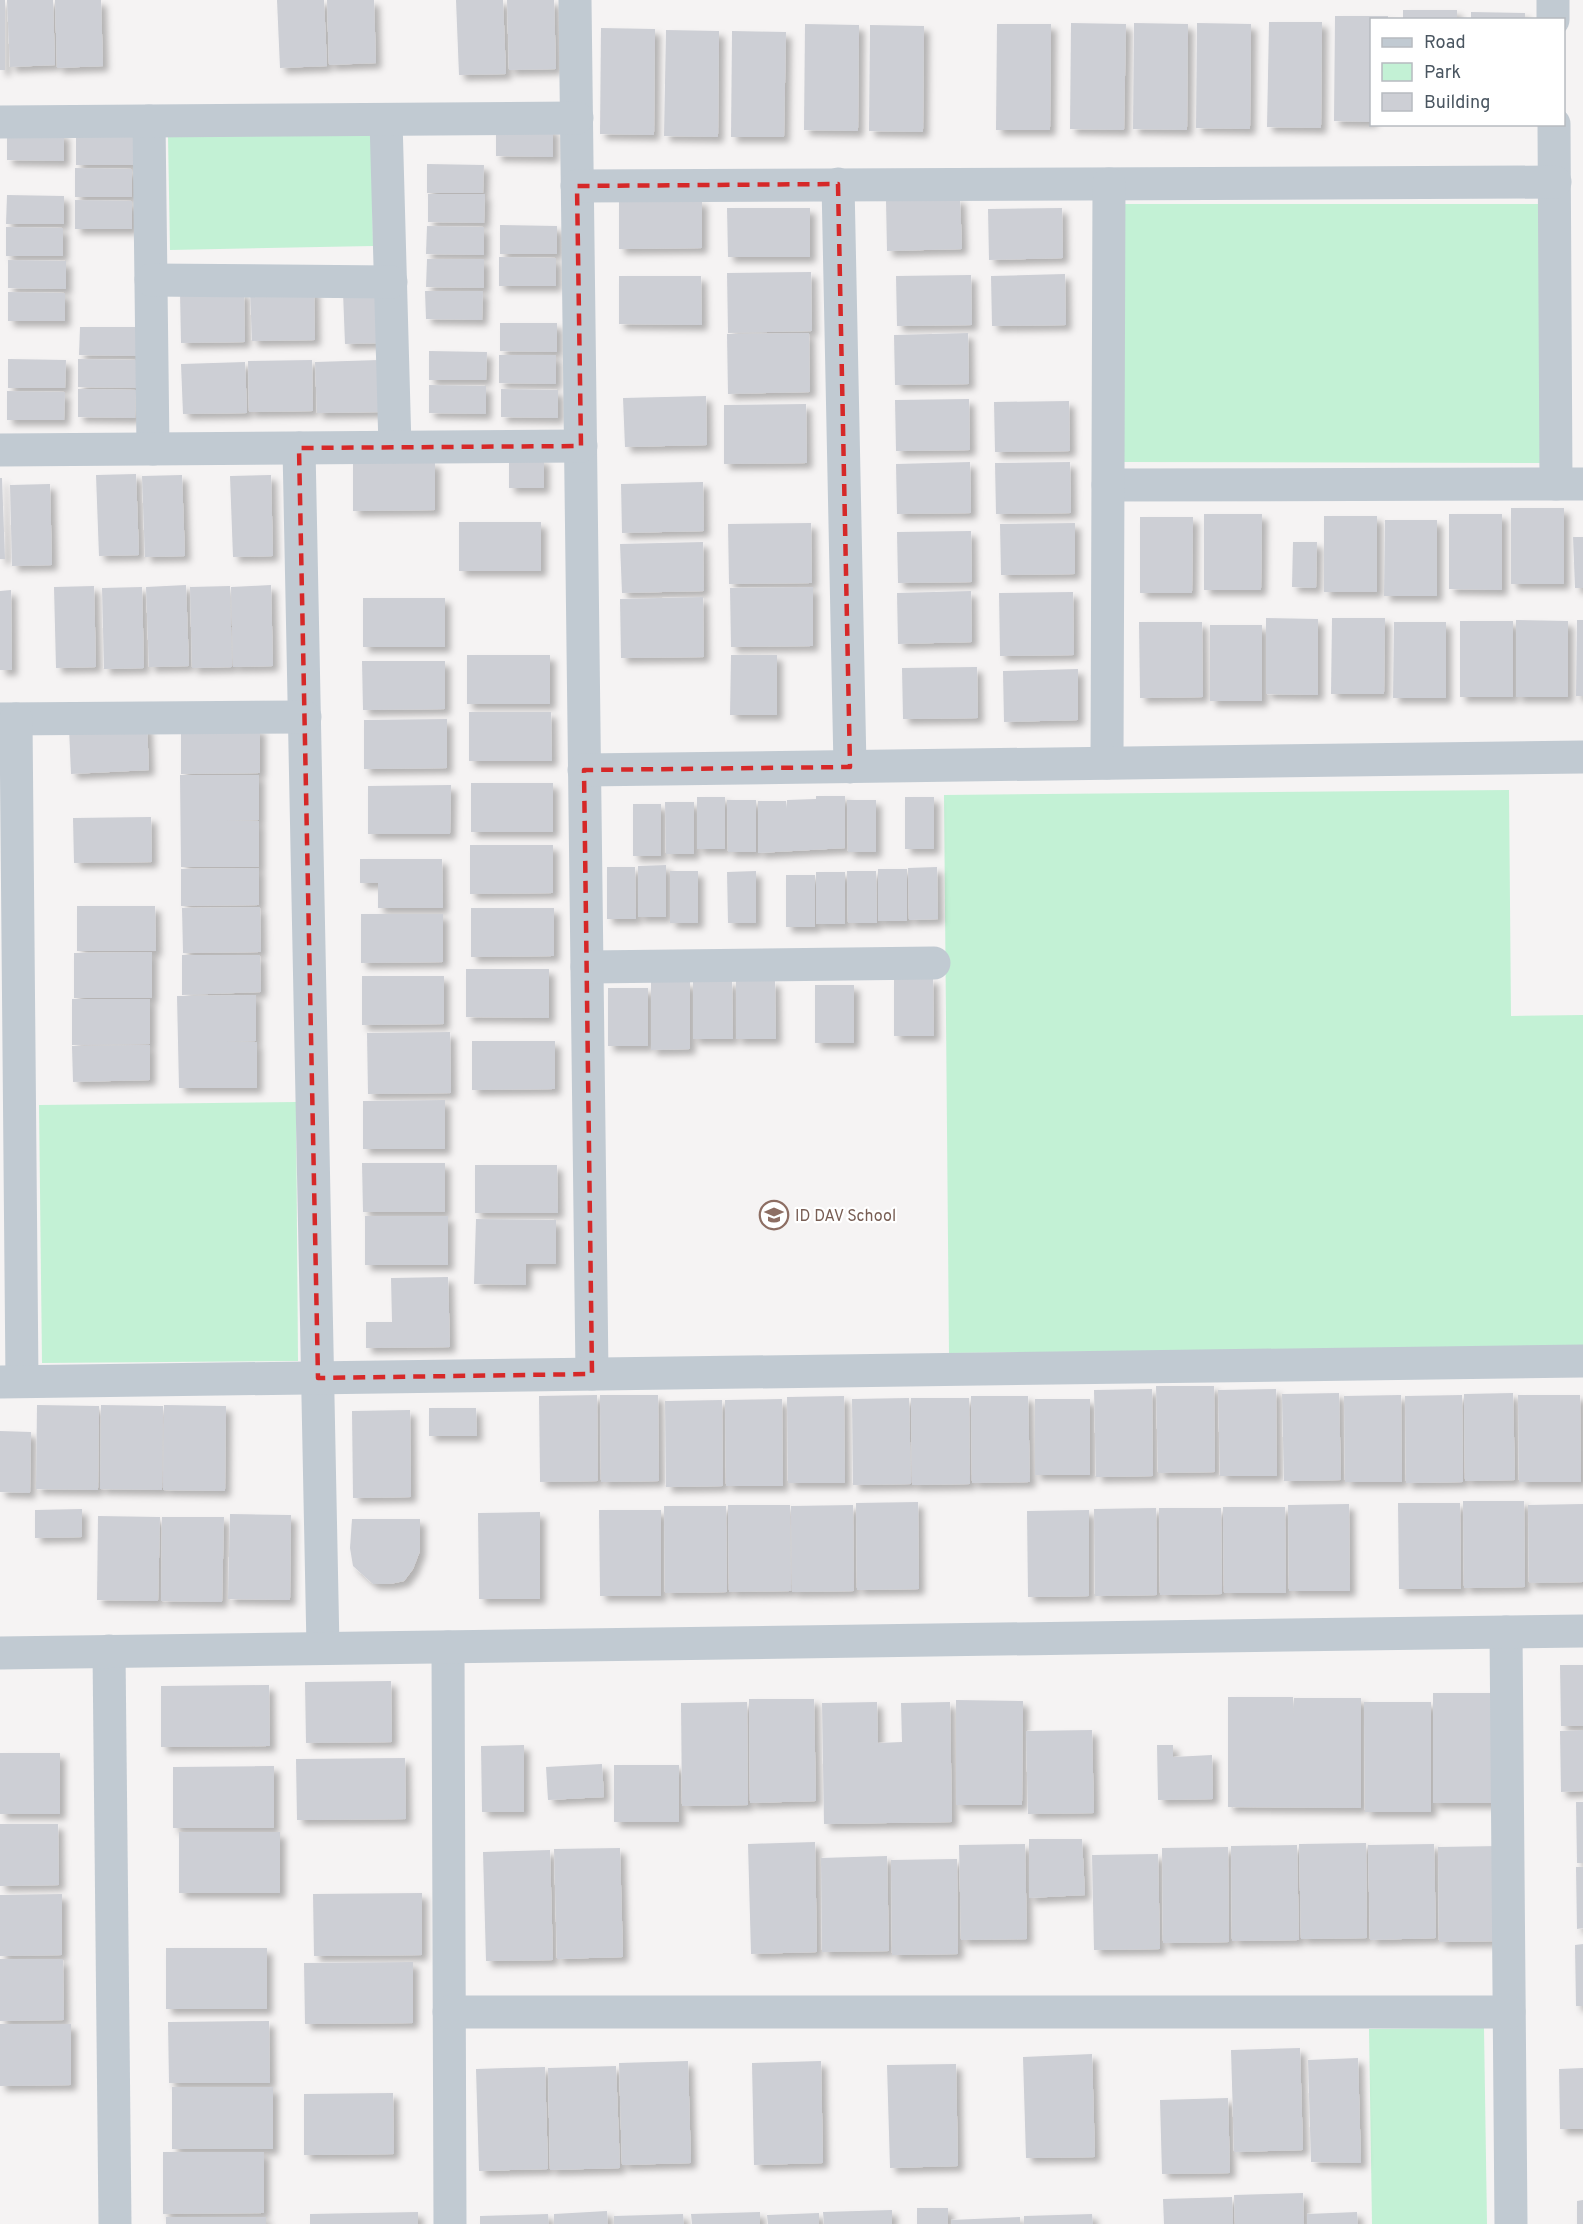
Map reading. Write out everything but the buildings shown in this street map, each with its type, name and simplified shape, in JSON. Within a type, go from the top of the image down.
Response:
[{"type":"street","points":[[575,0],[592,1374]]},
{"type":"street","points":[[1553,0],[1553,18]]},
{"type":"street","points":[[0,122],[577,118]]},
{"type":"street","points":[[386,120],[395,447]]},
{"type":"street","points":[[149,121],[153,449]]},
{"type":"street","points":[[1108,485],[1569,484],[1554,126]]},
{"type":"street","points":[[577,186],[1555,182]]},
{"type":"street","points":[[1107,763],[1110,183]]},
{"type":"street","points":[[838,184],[850,766]]},
{"type":"street","points":[[151,279],[391,282]]},
{"type":"street","points":[[0,450],[580,446]]},
{"type":"street","points":[[299,448],[323,1648]]},
{"type":"street","points":[[305,717],[8,719],[11,1382],[1583,1361]]},
{"type":"street","points":[[584,770],[1583,757]]},
{"type":"street","points":[[587,967],[934,963]]},
{"type":"street","points":[[0,1653],[1583,1631]]},
{"type":"street","points":[[1506,1632],[1511,2224]]},
{"type":"street","points":[[448,1647],[450,2224]]},
{"type":"street","points":[[109,1652],[115,2224]]},
{"type":"street","points":[[449,2012],[1509,2012]]},
{"type":"highlighted area","points":[[838,184],[850,767],[584,770],[592,1374],[318,1378],[299,448],[581,446],[577,186]]},
{"type":"green space","points":[[371,132],[373,246],[170,250],[168,136]]},
{"type":"green space","points":[[1123,204],[1540,204],[1540,463],[1122,462]]},
{"type":"green space","points":[[1509,790],[1511,1016],[1583,1015],[1583,1347],[949,1353],[944,795]]},
{"type":"green space","points":[[296,1102],[298,1361],[42,1363],[39,1105]]},
{"type":"green space","points":[[1484,2028],[1487,2224],[1372,2224],[1369,2029]]},
{"type":"place","name":"ID DAV School","points":[[774,1215]]}]
